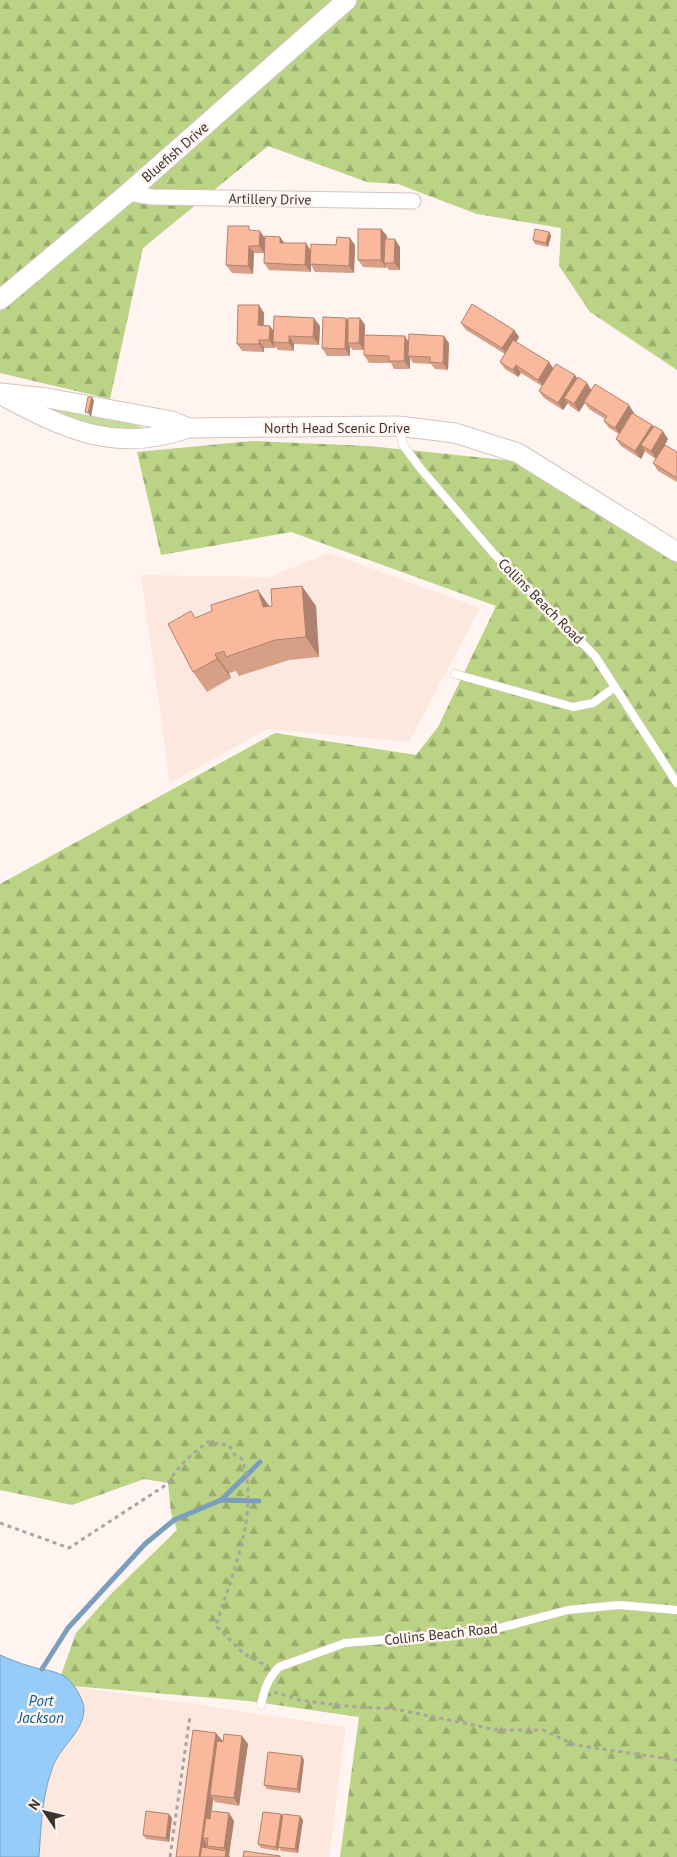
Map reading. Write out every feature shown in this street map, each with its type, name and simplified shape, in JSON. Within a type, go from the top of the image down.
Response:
[{"type":"street","name":"Bluefish Drive","points":[[0,300],[128,193],[347,0]]},
{"type":"street","name":"Artillery Drive","points":[[128,193],[152,197],[413,201]]},
{"type":"street","name":"North Head Scenic Drive","points":[[0,393],[47,398],[172,421],[188,428],[398,426],[455,433],[518,453],[677,552]]},
{"type":"street","points":[[0,393],[64,426],[91,436],[138,438],[169,435],[188,428]]},
{"type":"lane","name":"Collins Beach Road","points":[[398,426],[403,445],[421,469],[494,554],[595,656],[677,783]]},
{"type":"lane","points":[[455,674],[573,707],[593,703],[615,687]]},
{"type":"lane","name":"Collins Beach Road","points":[[279,1668],[345,1643],[488,1631],[568,1610],[619,1605],[677,1610]]},
{"type":"lane","points":[[262,1705],[264,1689],[279,1668]]},
{"type":"path","points":[[0,1523],[70,1548],[168,1483],[173,1473],[208,1442],[228,1445],[235,1455],[242,1459],[248,1479],[249,1496],[245,1529],[216,1626],[244,1654],[260,1664],[279,1668]]},
{"type":"path","points":[[264,1689],[300,1700],[395,1710],[498,1730],[543,1730],[575,1745],[677,1760]]},
{"type":"path","points":[[170,1857],[190,1716]]},
{"type":"shaded area","points":[[329,553],[480,608],[409,742],[268,729],[170,783],[141,575],[269,577]]},
{"type":"shaded area","points":[[72,1686],[346,1727],[329,1857],[39,1857],[43,1804],[53,1764],[83,1719],[84,1709],[79,1694]]},
{"type":"green space","points":[[0,0],[677,0],[677,370],[590,312],[559,266],[561,228],[477,214],[398,184],[367,182],[268,146],[143,248],[110,399],[0,373]]},
{"type":"green space","points":[[50,408],[114,417],[146,430],[110,433],[48,410]]},
{"type":"green space","points":[[252,441],[369,446],[516,461],[677,561],[677,1857],[340,1857],[359,1717],[249,1701],[72,1686],[69,1680],[61,1675],[76,1633],[110,1595],[177,1530],[171,1513],[168,1483],[144,1479],[72,1505],[0,1490],[0,884],[275,733],[416,755],[438,727],[496,606],[291,532],[161,555],[137,452]]},
{"type":"water","name":"Port Jackson","points":[[0,1655],[25,1665],[64,1676],[76,1689],[84,1705],[80,1725],[56,1759],[49,1777],[43,1811],[39,1857],[0,1857]]},
{"type":"building","points":[[228,226],[249,226],[249,230],[260,231],[259,246],[249,246],[248,266],[226,265]]},
{"type":"building","points":[[358,229],[381,229],[381,260],[358,260]]},
{"type":"building","points":[[535,229],[549,232],[546,243],[533,240]]},
{"type":"building","points":[[265,236],[280,237],[280,243],[306,243],[305,265],[264,263]]},
{"type":"building","points":[[337,237],[350,238],[349,266],[310,264],[311,244],[336,245]]},
{"type":"building","points":[[385,239],[395,239],[394,263],[384,263]]},
{"type":"building","points":[[472,304],[514,330],[502,348],[461,323]]},
{"type":"building","points":[[238,305],[259,305],[258,325],[270,326],[269,340],[259,340],[259,344],[237,344]]},
{"type":"building","points":[[274,316],[314,318],[313,337],[289,336],[289,343],[273,342]]},
{"type":"building","points":[[323,317],[346,318],[345,349],[322,348]]},
{"type":"building","points":[[348,318],[360,318],[359,343],[348,343]]},
{"type":"building","points":[[409,334],[444,336],[443,363],[430,362],[430,357],[408,356]]},
{"type":"building","points":[[364,335],[405,336],[404,361],[389,361],[389,356],[364,355]]},
{"type":"building","points":[[513,340],[549,362],[538,380],[516,365],[513,370],[500,362]]},
{"type":"building","points":[[556,364],[575,375],[558,403],[539,391]]},
{"type":"building","points":[[578,377],[587,383],[574,404],[564,398]]},
{"type":"building","points":[[595,384],[629,405],[615,428],[604,421],[607,416],[584,402]]},
{"type":"building","points":[[88,397],[92,397],[88,413],[85,412]]},
{"type":"building","points":[[632,413],[652,425],[635,451],[616,439]]},
{"type":"building","points":[[654,426],[663,431],[651,451],[641,445]]},
{"type":"building","points":[[665,445],[677,452],[677,478],[653,463]]},
{"type":"building","points":[[302,586],[306,637],[275,640],[226,657],[224,651],[215,654],[217,659],[193,672],[168,624],[191,611],[195,618],[212,611],[211,605],[258,590],[263,607],[272,606],[271,589]]},
{"type":"building","points":[[193,1730],[216,1733],[199,1857],[176,1857]]},
{"type":"building","points":[[224,1734],[242,1736],[234,1798],[210,1795],[217,1741],[223,1742]]},
{"type":"building","points":[[268,1752],[302,1756],[297,1789],[264,1785]]},
{"type":"building","points":[[146,1811],[169,1814],[166,1838],[143,1835]]},
{"type":"building","points":[[211,1811],[229,1813],[224,1848],[207,1846],[208,1838],[203,1838],[206,1818],[210,1819]]},
{"type":"building","points":[[263,1812],[281,1814],[276,1847],[258,1844]]},
{"type":"building","points":[[283,1814],[300,1816],[295,1849],[278,1847]]},
{"type":"building","points":[[202,1847],[226,1851],[225,1857],[200,1857]]},
{"type":"building","points":[[244,1851],[280,1856],[280,1857],[243,1857]]},
{"type":"waterway","points":[[42,1669],[68,1628],[145,1544],[174,1520],[221,1500],[260,1462]]},
{"type":"waterway","points":[[221,1500],[259,1501]]}]
